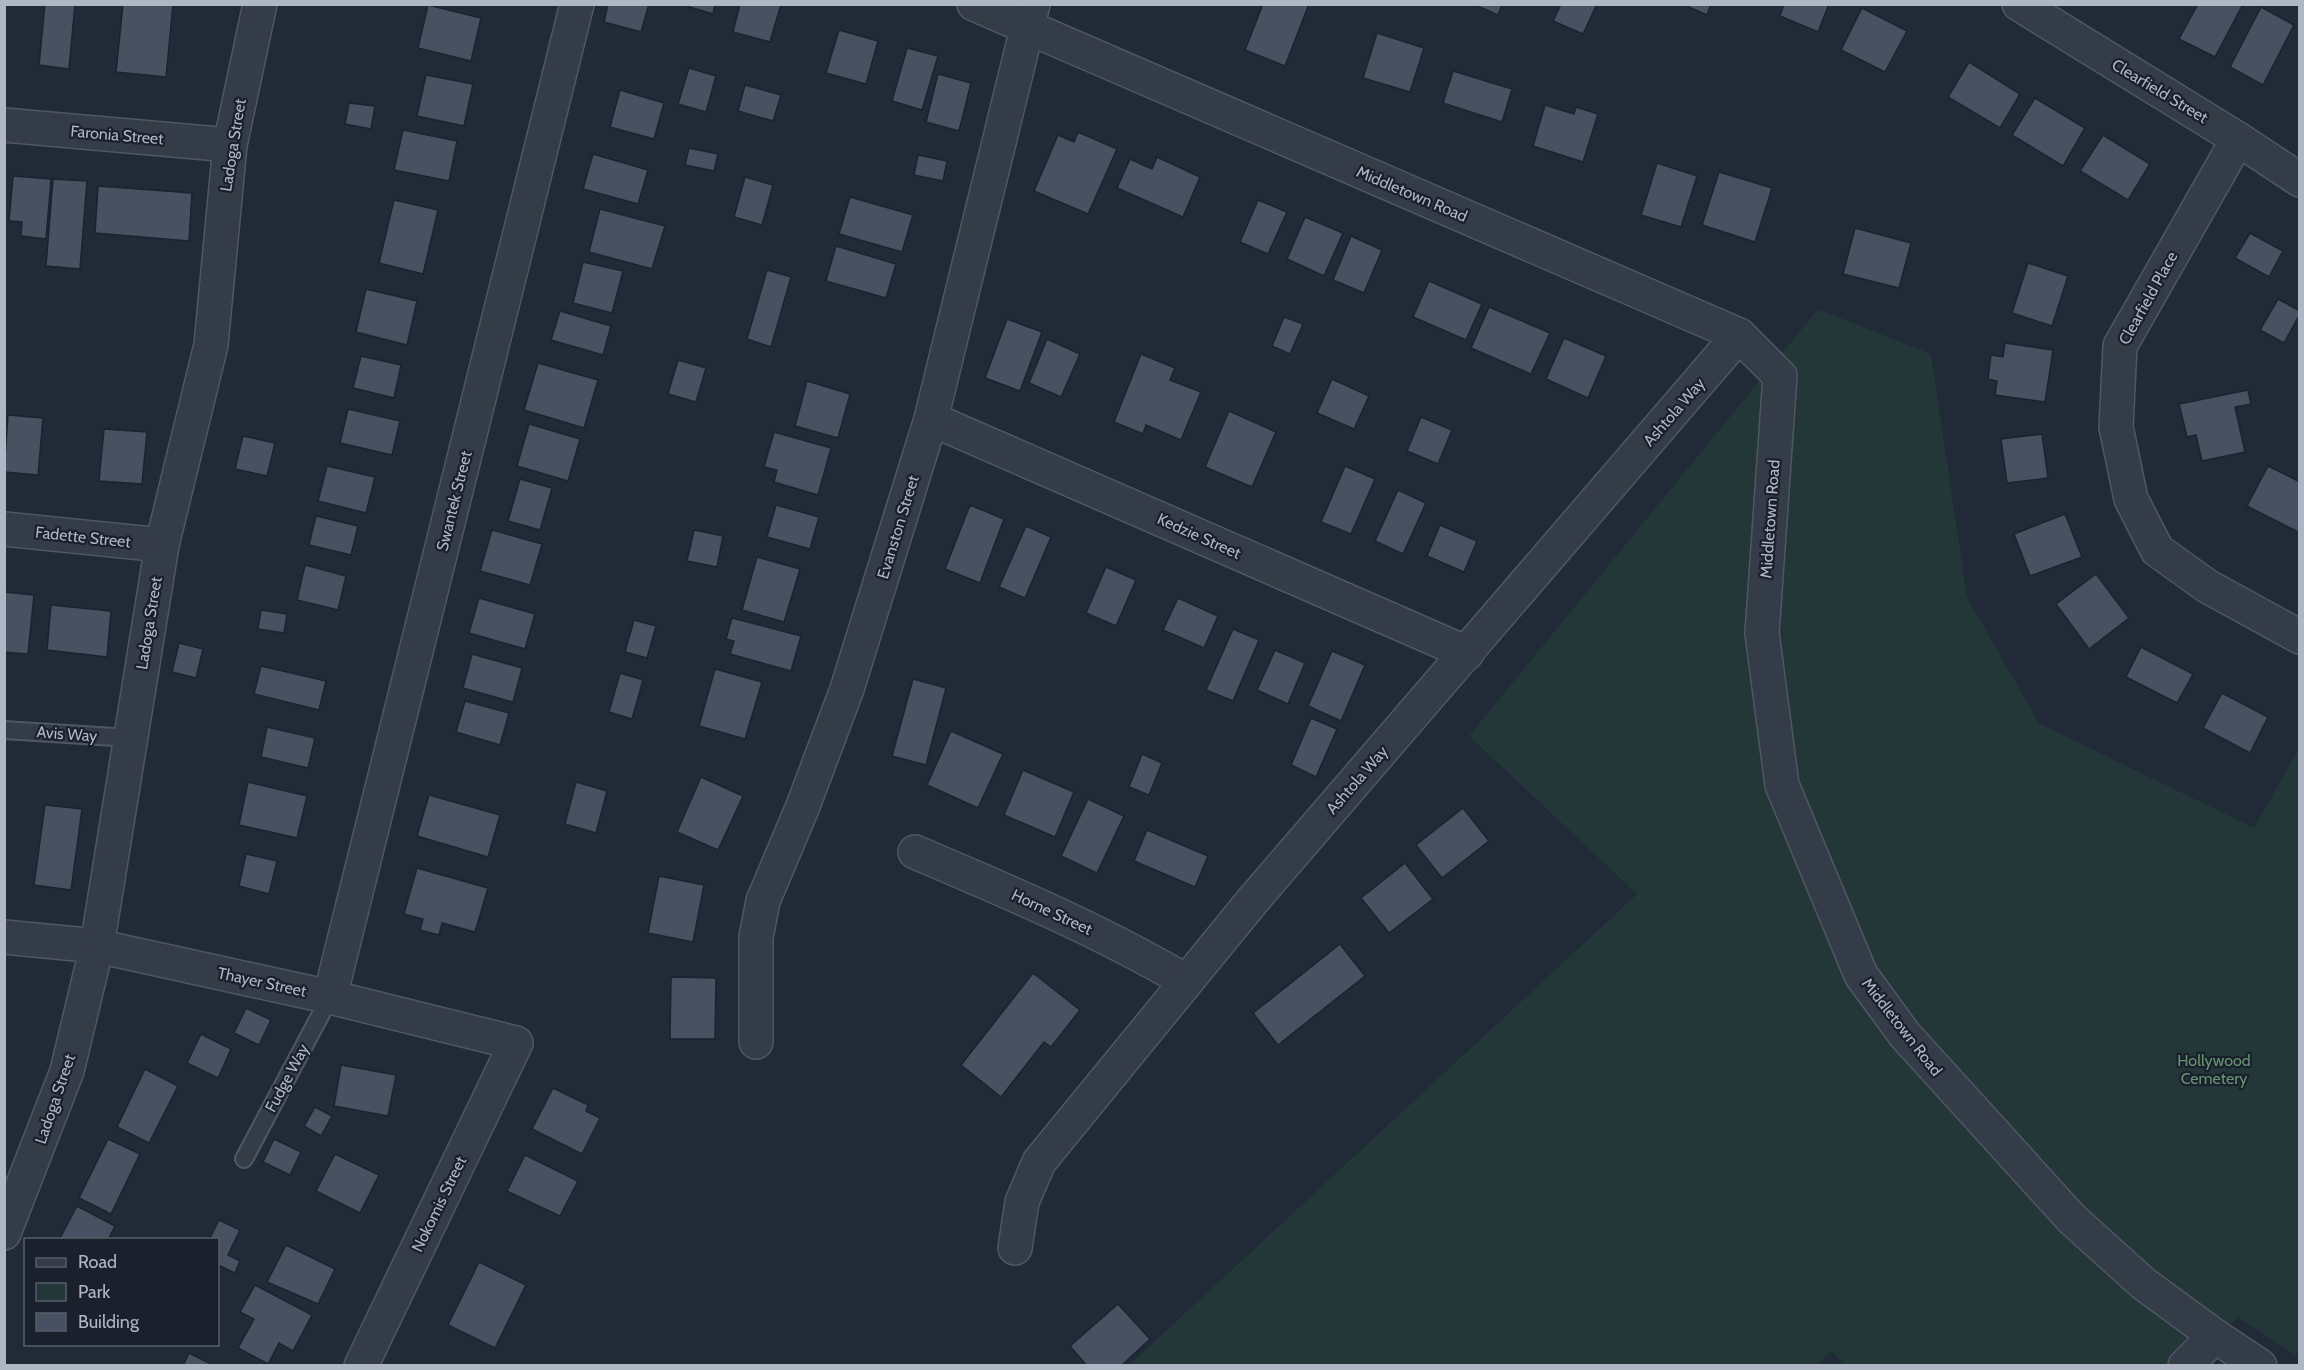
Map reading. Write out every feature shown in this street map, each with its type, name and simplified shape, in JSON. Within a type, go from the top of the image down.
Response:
[{"type":"street","name":"Ladoga Street","points":[[4,1233],[67,1071],[97,946],[162,545],[211,345],[230,145],[260,4]]},
{"type":"street","name":"Swantek Street","points":[[330,997],[577,4]]},
{"type":"street","name":"Middletown Road","points":[[974,4],[1030,16],[1739,335],[1780,376],[1762,633],[1782,785],[1861,975],[1905,1035],[2072,1219],[2144,1284],[2215,1336],[2260,1365]]},
{"type":"street","name":"Clearfield Street","points":[[2019,4],[2238,138],[2300,180]]},
{"type":"street","name":"Evanston Street","points":[[756,1042],[756,937],[763,901],[803,806],[847,689],[931,418],[1030,16]]},
{"type":"street","name":"Faronia Street","points":[[4,124],[230,145]]},
{"type":"street","name":"Clearfield Place","points":[[2238,138],[2120,346],[2116,427],[2131,499],[2157,550],[2208,586],[2300,637]]},
{"type":"street","name":"Ashtola Way","points":[[1015,1248],[1022,1202],[1039,1162],[1186,981],[1739,335]]},
{"type":"street","name":"Kedzie Street","points":[[931,418],[1467,653]]},
{"type":"street","name":"Fadette Street","points":[[4,529],[162,545]]},
{"type":"street","name":"Horne Street","points":[[915,852],[1047,908],[1144,956],[1186,981]]},
{"type":"street","name":"Thayer Street","points":[[4,937],[97,946],[330,997],[516,1043]]},
{"type":"street","name":"Nokomis Street","points":[[361,1365],[516,1043]]},
{"type":"street","points":[[2185,1365],[2215,1336]]},
{"type":"lane","name":"Avis Way","points":[[4,730],[130,738]]},
{"type":"lane","name":"Fudge Way","points":[[244,1160],[330,997]]},
{"type":"green space","name":"Hollywood Cemetery","points":[[1818,309],[1931,354],[1967,597],[2039,723],[2254,828],[2299,748],[2299,1353],[2294,1354],[2239,1318],[2165,1366],[1845,1366],[1832,1351],[1815,1366],[1128,1366],[1637,894],[1469,736]]},
{"type":"building","points":[[45,4],[75,4],[69,69],[39,65]]},
{"type":"building","points":[[123,4],[173,4],[166,77],[116,72]]},
{"type":"building","points":[[608,4],[649,4],[641,32],[604,22]]},
{"type":"building","points":[[680,4],[715,4],[713,14]]},
{"type":"building","points":[[740,4],[781,4],[770,42],[733,32]]},
{"type":"building","points":[[1263,4],[1309,4],[1285,66],[1245,50]]},
{"type":"building","points":[[1473,4],[1502,4],[1498,15]]},
{"type":"building","points":[[1561,4],[1597,4],[1583,34],[1553,21]]},
{"type":"building","points":[[1682,4],[1711,4],[1707,15]]},
{"type":"building","points":[[1784,4],[1829,4],[1818,32],[1780,16]]},
{"type":"building","points":[[2198,4],[2243,4],[2215,57],[2179,39]]},
{"type":"building","points":[[428,5],[481,18],[471,61],[418,48]]},
{"type":"building","points":[[2261,7],[2294,25],[2263,85],[2230,67]]},
{"type":"building","points":[[1862,8],[1907,31],[1885,72],[1841,50]]},
{"type":"building","points":[[839,30],[878,41],[866,84],[826,73]]},
{"type":"building","points":[[1377,33],[1424,48],[1410,92],[1363,78]]},
{"type":"building","points":[[907,48],[938,56],[922,110],[892,101]]},
{"type":"building","points":[[1969,62],[2020,94],[2000,128],[1948,97]]},
{"type":"building","points":[[689,68],[716,76],[706,112],[678,104]]},
{"type":"building","points":[[1453,71],[1512,89],[1502,122],[1443,103]]},
{"type":"building","points":[[938,74],[971,83],[959,131],[926,122]]},
{"type":"building","points":[[426,75],[473,84],[464,126],[417,116]]},
{"type":"building","points":[[745,85],[781,95],[773,121],[738,111]]},
{"type":"building","points":[[620,90],[664,103],[654,139],[610,127]]},
{"type":"building","points":[[2035,98],[2085,128],[2063,166],[2012,135]]},
{"type":"building","points":[[349,103],[375,106],[371,129],[345,124]]},
{"type":"building","points":[[1545,105],[1574,114],[1576,107],[1598,114],[1583,162],[1533,146]]},
{"type":"building","points":[[403,130],[457,141],[449,181],[394,170]]},
{"type":"building","points":[[1078,132],[1117,149],[1088,214],[1034,191],[1058,135],[1074,142]]},
{"type":"building","points":[[2103,135],[2150,164],[2128,200],[2080,171]]},
{"type":"building","points":[[689,148],[718,154],[714,171],[685,165]]},
{"type":"building","points":[[593,154],[648,170],[638,204],[583,189]]},
{"type":"building","points":[[918,155],[947,161],[943,181],[914,175]]},
{"type":"building","points":[[1157,157],[1200,177],[1183,217],[1117,188],[1130,159],[1152,169]]},
{"type":"building","points":[[1657,163],[1697,176],[1681,227],[1641,215]]},
{"type":"building","points":[[1719,172],[1772,188],[1755,242],[1702,225]]},
{"type":"building","points":[[13,176],[51,179],[46,239],[21,236],[22,222],[9,221]]},
{"type":"building","points":[[745,177],[773,185],[762,225],[734,217]]},
{"type":"building","points":[[53,179],[87,181],[80,269],[46,266]]},
{"type":"building","points":[[98,186],[192,193],[189,241],[95,233]]},
{"type":"building","points":[[850,197],[913,215],[902,252],[839,234]]},
{"type":"building","points":[[394,200],[438,210],[423,274],[379,263]]},
{"type":"building","points":[[1258,200],[1287,212],[1268,254],[1240,242]]},
{"type":"building","points":[[600,209],[665,226],[652,269],[589,252]]},
{"type":"building","points":[[1305,217],[1343,233],[1324,276],[1287,259]]},
{"type":"building","points":[[1855,228],[1911,243],[1899,288],[1843,274]]},
{"type":"building","points":[[2250,233],[2283,251],[2269,277],[2235,258]]},
{"type":"building","points":[[1351,236],[1382,250],[1364,293],[1333,280]]},
{"type":"building","points":[[836,246],[896,264],[886,298],[826,281]]},
{"type":"building","points":[[583,262],[623,271],[612,313],[573,303]]},
{"type":"building","points":[[2028,263],[2068,276],[2052,326],[2012,313]]},
{"type":"building","points":[[767,270],[791,277],[771,347],[747,339]]},
{"type":"building","points":[[1429,281],[1482,304],[1466,340],[1413,317]]},
{"type":"building","points":[[366,289],[417,301],[407,345],[356,332]]},
{"type":"building","points":[[2278,299],[2300,311],[2284,343],[2260,330]]},
{"type":"building","points":[[1489,307],[1550,333],[1531,374],[1471,348]]},
{"type":"building","points":[[560,311],[611,326],[603,355],[551,340]]},
{"type":"building","points":[[1284,317],[1303,324],[1290,354],[1272,346]]},
{"type":"building","points":[[1007,319],[1042,332],[1020,391],[985,378]]},
{"type":"building","points":[[1564,338],[1606,356],[1588,398],[1546,379]]},
{"type":"building","points":[[1047,339],[1080,354],[1061,397],[1029,383]]},
{"type":"building","points":[[2005,343],[2053,350],[2045,402],[1995,395],[1997,381],[1988,379],[1991,355],[2003,357]]},
{"type":"building","points":[[1141,354],[1175,368],[1170,380],[1201,392],[1181,440],[1146,425],[1143,434],[1114,422]]},
{"type":"building","points":[[361,356],[401,365],[394,398],[353,388]]},
{"type":"building","points":[[678,360],[706,368],[696,402],[668,394]]},
{"type":"building","points":[[538,363],[598,380],[584,428],[524,410]]},
{"type":"building","points":[[1332,379],[1369,396],[1354,429],[1317,413]]},
{"type":"building","points":[[807,381],[850,394],[838,438],[795,426]]},
{"type":"building","points":[[2248,390],[2251,404],[2235,407],[2245,452],[2202,461],[2196,435],[2187,437],[2179,404]]},
{"type":"building","points":[[348,409],[400,421],[392,455],[340,443]]},
{"type":"building","points":[[1229,411],[1276,432],[1252,487],[1205,467]]},
{"type":"building","points":[[8,415],[43,418],[38,475],[4,472]]},
{"type":"building","points":[[1421,417],[1452,430],[1438,464],[1407,451]]},
{"type":"building","points":[[529,424],[580,439],[568,481],[517,466]]},
{"type":"building","points":[[104,429],[147,432],[142,484],[99,481]]},
{"type":"building","points":[[774,432],[831,448],[818,495],[774,482],[777,470],[764,467]]},
{"type":"building","points":[[2042,434],[2048,478],[2007,483],[2001,439]]},
{"type":"building","points":[[243,436],[275,443],[267,476],[235,469]]},
{"type":"building","points":[[327,466],[375,477],[366,513],[318,501]]},
{"type":"building","points":[[1345,466],[1375,479],[1351,534],[1321,522]]},
{"type":"building","points":[[2268,466],[2300,482],[2300,533],[2247,506]]},
{"type":"building","points":[[520,479],[552,488],[540,530],[508,521]]},
{"type":"building","points":[[1398,490],[1426,503],[1403,554],[1375,541]]},
{"type":"building","points":[[776,505],[819,517],[810,549],[767,537]]},
{"type":"building","points":[[970,505],[1004,519],[980,583],[945,569]]},
{"type":"building","points":[[2065,514],[2082,557],[2030,576],[2014,534]]},
{"type":"building","points":[[316,516],[358,526],[351,555],[309,545]]},
{"type":"building","points":[[1440,525],[1477,541],[1464,572],[1427,556]]},
{"type":"building","points":[[1026,526],[1051,537],[1025,598],[999,587]]},
{"type":"building","points":[[492,530],[542,544],[530,585],[480,571]]},
{"type":"building","points":[[694,530],[723,536],[717,567],[687,561]]},
{"type":"building","points":[[757,557],[800,569],[784,622],[742,610]]},
{"type":"building","points":[[305,565],[346,576],[338,610],[297,600]]},
{"type":"building","points":[[1106,567],[1136,580],[1116,626],[1086,613]]},
{"type":"building","points":[[2096,574],[2129,618],[2089,649],[2056,604]]},
{"type":"building","points":[[4,592],[34,595],[28,654],[4,652]]},
{"type":"building","points":[[479,598],[535,614],[525,649],[469,633]]},
{"type":"building","points":[[1178,598],[1218,616],[1204,648],[1163,630]]},
{"type":"building","points":[[51,605],[111,611],[107,657],[47,650]]},
{"type":"building","points":[[261,610],[287,614],[284,633],[258,629]]},
{"type":"building","points":[[732,618],[801,636],[791,671],[730,654],[734,641],[726,639]]},
{"type":"building","points":[[634,620],[656,626],[647,658],[625,652]]},
{"type":"building","points":[[1233,629],[1259,640],[1233,701],[1206,690]]},
{"type":"building","points":[[179,643],[203,649],[196,678],[172,672]]},
{"type":"building","points":[[2141,647],[2193,674],[2177,703],[2126,677]]},
{"type":"building","points":[[1275,650],[1305,663],[1288,704],[1257,690]]},
{"type":"building","points":[[1332,651],[1365,665],[1341,721],[1308,706]]},
{"type":"building","points":[[472,654],[522,668],[513,702],[463,688]]},
{"type":"building","points":[[261,666],[326,681],[319,710],[254,694]]},
{"type":"building","points":[[715,669],[762,682],[745,739],[699,726]]},
{"type":"building","points":[[620,673],[643,680],[632,719],[609,712]]},
{"type":"building","points":[[913,679],[946,688],[926,765],[892,756]]},
{"type":"building","points":[[2222,693],[2268,717],[2250,753],[2203,728]]},
{"type":"building","points":[[465,701],[509,713],[500,745],[456,732]]},
{"type":"building","points":[[1311,718],[1337,729],[1316,777],[1291,765]]},
{"type":"building","points":[[267,727],[315,738],[308,768],[261,757]]},
{"type":"building","points":[[951,731],[1003,754],[978,808],[927,785]]},
{"type":"building","points":[[1142,754],[1162,763],[1149,795],[1129,787]]},
{"type":"building","points":[[1023,770],[1074,792],[1055,837],[1004,815]]},
{"type":"building","points":[[701,777],[743,796],[718,850],[677,832]]},
{"type":"building","points":[[248,782],[307,796],[297,838],[239,825]]},
{"type":"building","points":[[576,782],[607,791],[596,833],[565,824]]},
{"type":"building","points":[[429,795],[500,815],[488,857],[417,836]]},
{"type":"building","points":[[1088,799],[1124,816],[1097,873],[1061,856]]},
{"type":"building","points":[[45,805],[82,809],[71,890],[34,885]]},
{"type":"building","points":[[1463,808],[1489,841],[1442,878],[1416,845]]},
{"type":"building","points":[[1147,830],[1208,856],[1195,887],[1134,861]]},
{"type":"building","points":[[246,854],[277,861],[269,894],[239,886]]},
{"type":"building","points":[[1405,863],[1433,899],[1389,933],[1361,898]]},
{"type":"building","points":[[417,868],[488,888],[475,932],[442,923],[439,935],[420,930],[423,919],[404,914]]},
{"type":"building","points":[[659,876],[704,885],[693,942],[648,933]]},
{"type":"building","points":[[1340,944],[1365,976],[1278,1045],[1253,1013]]},
{"type":"building","points":[[1033,973],[1080,1010],[1051,1047],[1044,1042],[1001,1097],[961,1065]]},
{"type":"building","points":[[671,977],[716,978],[715,1039],[670,1039]]},
{"type":"building","points":[[246,1008],[271,1020],[259,1045],[234,1033]]},
{"type":"building","points":[[201,1034],[231,1049],[218,1078],[187,1063]]},
{"type":"building","points":[[341,1065],[396,1075],[388,1116],[334,1106]]},
{"type":"building","points":[[145,1069],[178,1086],[149,1143],[117,1127]]},
{"type":"building","points":[[553,1088],[588,1105],[586,1111],[600,1118],[582,1154],[532,1129]]},
{"type":"building","points":[[315,1107],[332,1116],[321,1136],[304,1126]]},
{"type":"building","points":[[108,1139],[140,1154],[111,1214],[79,1198]]},
{"type":"building","points":[[274,1139],[301,1152],[290,1175],[263,1162]]},
{"type":"building","points":[[335,1154],[379,1175],[360,1213],[316,1191]]},
{"type":"building","points":[[525,1155],[578,1181],[560,1216],[507,1191]]},
{"type":"building","points":[[77,1206],[115,1226],[109,1238],[60,1238]]},
{"type":"building","points":[[219,1220],[240,1230],[228,1255],[240,1261],[235,1273],[219,1265],[219,1238],[210,1238]]},
{"type":"building","points":[[286,1245],[335,1269],[318,1304],[267,1282]]},
{"type":"building","points":[[479,1262],[526,1285],[495,1348],[448,1325]]},
{"type":"building","points":[[255,1285],[312,1315],[293,1351],[279,1343],[268,1364],[238,1348],[254,1319],[240,1312]]},
{"type":"building","points":[[1118,1304],[1150,1339],[1121,1366],[1087,1366],[1070,1346]]},
{"type":"building","points":[[189,1353],[215,1366],[183,1366]]}]
